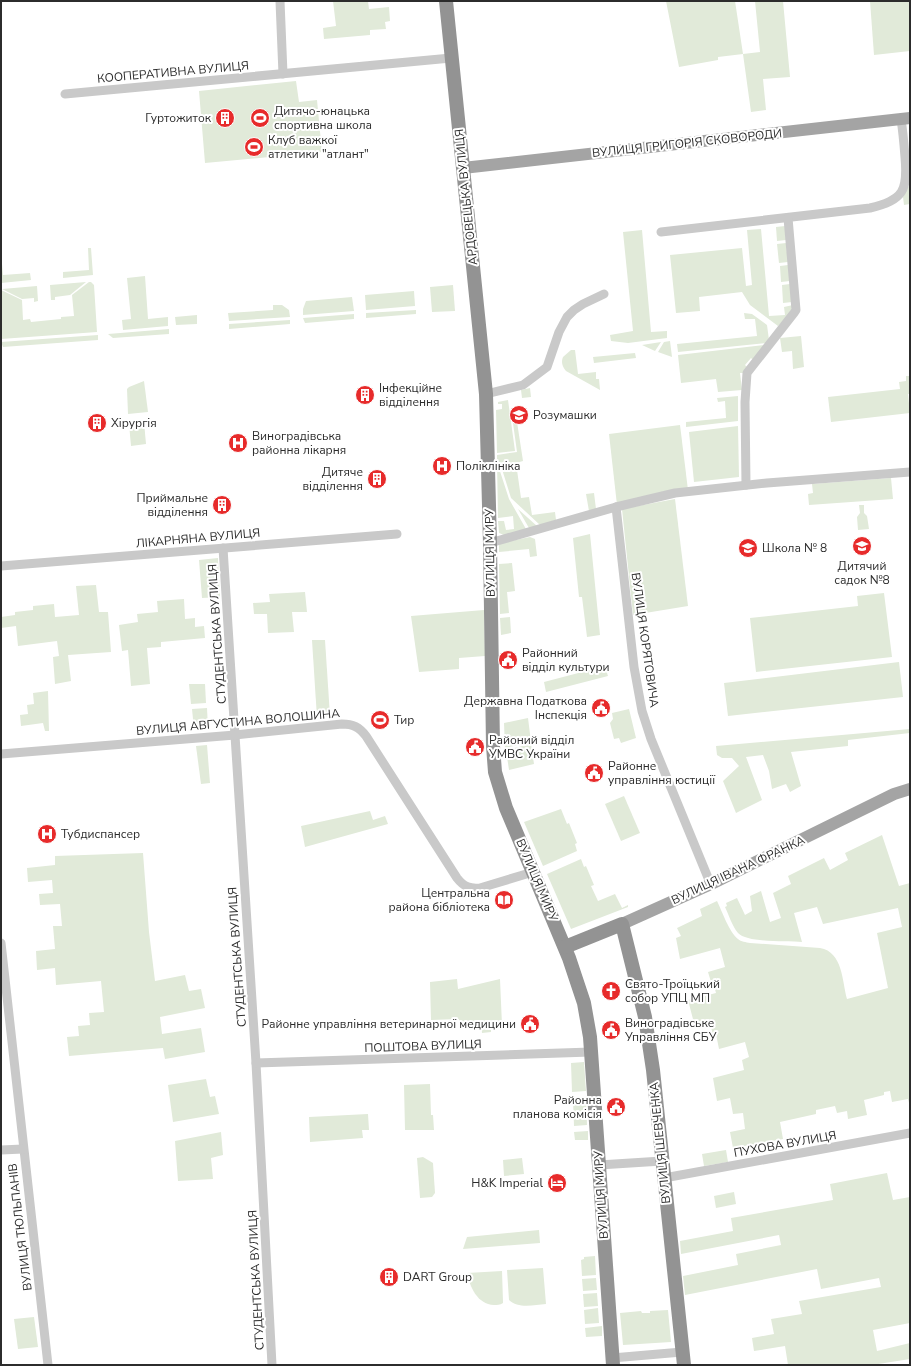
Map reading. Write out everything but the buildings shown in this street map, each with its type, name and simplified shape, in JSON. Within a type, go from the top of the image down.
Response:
[{"type":"highway","name":"АРДОВЕЦЬКА ВУЛИЦЯ","points":[[446,1],[486,394]]},
{"type":"highway","name":"ВУЛИЦЯ МИРУ","points":[[486,394],[493,746],[495,772],[506,808],[565,947],[584,1003],[590,1037],[600,1165],[612,1362]]},
{"type":"highway","name":"ВУЛИЦЯ ІВАНА ФРАНКА","points":[[565,947],[622,924]]},
{"type":"highway","name":"ВУЛИЦЯ ШЕВЧЕНКА","points":[[622,924],[645,1017],[683,1358]]},
{"type":"main road","name":"ВУЛИЦЯ ГРИГОРІЯ СКОВОРОДИ","points":[[463,168],[906,118]]},
{"type":"main road","name":"ВУЛИЦЯ ІВАНА ФРАНКА","points":[[622,924],[711,884],[894,794],[910,789]]},
{"type":"street","points":[[280,1],[283,74]]},
{"type":"street","name":"КООПЕРАТИВНА ВУЛИЦЯ","points":[[65,94],[451,58]]},
{"type":"street","points":[[661,232],[870,208],[889,203],[901,192],[906,181],[906,118]]},
{"type":"street","points":[[746,485],[745,402],[747,372],[796,310],[788,218]]},
{"type":"street","points":[[486,394],[523,385],[547,367],[559,332],[567,317],[583,304],[604,294]]},
{"type":"street","points":[[490,543],[616,506],[674,494],[746,485],[910,472]]},
{"type":"street","name":"ВУЛИЦЯ КОРЯТОВИЧА","points":[[616,506],[634,667],[642,711],[651,739],[711,884]]},
{"type":"street","name":"ЛІКАРНЯНА ВУЛИЦЯ","points":[[1,566],[397,534]]},
{"type":"street","name":"СТУДЕНТСЬКА ВУЛИЦЯ","points":[[223,548],[256,1063],[272,1365]]},
{"type":"street","name":"ВУЛИЦЯ АВГУСТИНА ВОЛОШИНА","points":[[1,754],[235,735],[342,724],[354,725],[366,736],[457,878],[463,885],[474,889],[480,888],[533,872]]},
{"type":"street","name":"ВУЛИЦЯ ТЮЛЬПАНІВ","points":[[1,943],[48,1365]]},
{"type":"street","name":"ПОШТОВА ВУЛИЦЯ","points":[[256,1063],[591,1052]]},
{"type":"street","name":"ПУХОВА ВУЛИЦЯ","points":[[664,1178],[910,1133]]},
{"type":"street","points":[[1,1150],[23,1148]]},
{"type":"street","points":[[600,1165],[662,1161]]},
{"type":"street","points":[[612,1362],[683,1358]]},
{"type":"green space","points":[[333,1],[368,1],[369,9],[389,7],[390,21],[385,22],[386,29],[370,30],[370,35],[324,39],[323,28],[336,26]]},
{"type":"green space","points":[[666,1],[735,1],[743,54],[718,57],[718,60],[679,67]]},
{"type":"green space","points":[[755,1],[783,1],[790,77],[763,79],[766,110],[751,112],[743,54],[760,52]]},
{"type":"green space","points":[[870,1],[910,1],[910,51],[874,55]]},
{"type":"green space","name":"Дитячо-юнацька спортивна школа","points":[[296,81],[299,102],[317,100],[322,152],[205,163],[199,91]]},
{"type":"green space","points":[[910,184],[910,204],[904,205],[903,197]]},
{"type":"green space","points":[[785,226],[786,240],[777,241],[776,227]]},
{"type":"green space","points":[[761,229],[769,316],[785,315],[784,307],[793,305],[790,313],[778,326],[750,305],[742,292],[699,297],[700,311],[676,313],[670,255],[742,248],[746,286],[752,285],[747,230]]},
{"type":"green space","points":[[642,230],[651,332],[667,331],[667,338],[628,343],[611,341],[610,335],[633,331],[623,232]]},
{"type":"green space","points":[[786,243],[788,262],[779,263],[777,244]]},
{"type":"green space","points":[[88,248],[91,248],[93,275],[63,278],[63,272],[89,270]]},
{"type":"green space","points":[[1,252],[3,275],[30,273],[31,280],[1,283]]},
{"type":"green space","points":[[788,265],[790,281],[781,282],[780,266]]},
{"type":"green space","points":[[145,276],[148,319],[168,317],[168,326],[123,330],[122,320],[131,319],[127,278]]},
{"type":"green space","points":[[86,282],[70,295],[55,297],[55,300],[51,300],[50,285]]},
{"type":"green space","points":[[89,282],[94,285],[97,332],[1,339],[1,290],[22,300],[23,320],[30,319],[31,322],[74,316],[72,295]]},
{"type":"green space","points":[[790,284],[792,302],[783,303],[782,285]]},
{"type":"green space","points":[[453,285],[455,311],[432,312],[430,287]]},
{"type":"green space","points":[[37,286],[38,301],[34,302],[34,298],[22,299],[2,289]]},
{"type":"green space","points":[[414,291],[415,306],[366,310],[365,295]]},
{"type":"green space","points":[[352,297],[354,311],[303,315],[303,309],[306,301]]},
{"type":"green space","points":[[273,305],[282,305],[289,310],[290,317],[229,321],[228,313],[273,310]]},
{"type":"green space","points":[[416,310],[416,314],[366,318],[366,313]]},
{"type":"green space","points":[[744,313],[752,314],[767,325],[769,340],[767,343],[678,352],[677,344],[757,336],[755,319],[745,319]]},
{"type":"green space","points":[[354,314],[354,319],[305,323],[303,318]]},
{"type":"green space","points":[[197,315],[197,324],[176,325],[175,317]]},
{"type":"green space","points":[[290,320],[290,324],[229,329],[229,324]]},
{"type":"green space","points":[[169,329],[169,334],[113,338],[108,334]]},
{"type":"green space","points":[[98,335],[98,340],[3,347],[1,342]]},
{"type":"green space","points":[[801,336],[804,367],[793,369],[792,351],[782,352],[780,338]]},
{"type":"green space","points":[[670,341],[672,357],[658,352],[664,342]]},
{"type":"green space","points":[[661,342],[655,351],[642,345]]},
{"type":"green space","points":[[765,345],[753,360],[751,358],[745,365],[747,367],[743,373],[740,373],[742,390],[718,392],[716,379],[681,383],[678,355]]},
{"type":"green space","points":[[571,350],[575,350],[578,374],[596,372],[596,379],[599,379],[600,390],[566,371],[562,364],[562,359]]},
{"type":"green space","points":[[635,353],[636,358],[594,363],[593,357]]},
{"type":"green space","points":[[906,376],[910,376],[910,394],[908,394],[910,413],[831,422],[828,397],[900,389],[899,382],[906,381]]},
{"type":"green space","points":[[144,381],[148,412],[128,414],[127,389]]},
{"type":"green space","points":[[530,388],[531,397],[522,398],[521,390]]},
{"type":"green space","points":[[738,396],[738,421],[686,427],[686,422],[726,418],[725,401],[718,402],[717,398]]},
{"type":"green space","points":[[508,400],[515,451],[497,453],[496,410],[502,409],[502,404],[498,404],[498,402]]},
{"type":"green space","points":[[144,422],[146,444],[131,446],[129,424]]},
{"type":"green space","points":[[517,422],[523,461],[516,463],[521,498],[529,497],[532,515],[555,512],[556,520],[540,525],[511,498],[501,466],[497,459],[497,455],[517,452],[513,423]]},
{"type":"green space","points":[[680,425],[688,490],[617,505],[609,434]]},
{"type":"green space","points":[[738,426],[739,477],[694,482],[689,432]]},
{"type":"green space","points":[[497,462],[509,499],[526,529],[504,535],[499,533],[498,521],[504,521],[506,530],[514,529],[513,516],[498,518]]},
{"type":"green space","points":[[891,478],[893,499],[809,505],[808,494],[813,493],[812,484]]},
{"type":"green space","points":[[594,493],[596,509],[589,511],[586,494]]},
{"type":"green space","points":[[675,499],[688,606],[633,615],[622,509]]},
{"type":"green space","points":[[859,505],[864,505],[864,513],[867,516],[869,529],[858,530],[857,517],[860,513]]},
{"type":"green space","points":[[518,509],[537,526],[529,528]]},
{"type":"green space","points":[[590,534],[600,635],[587,637],[582,597],[579,597],[573,538]]},
{"type":"green space","points":[[530,537],[535,539],[537,556],[530,557],[529,549],[499,552],[499,545],[501,543]]},
{"type":"green space","points":[[218,558],[220,597],[202,598],[199,560]]},
{"type":"green space","points":[[512,563],[515,591],[507,592],[509,613],[500,614],[499,564]]},
{"type":"green space","points":[[96,585],[99,612],[108,612],[111,652],[68,655],[71,681],[55,684],[53,657],[59,656],[57,641],[18,646],[16,626],[1,628],[1,617],[15,615],[15,612],[33,610],[33,606],[54,604],[55,617],[79,615],[76,586]]},
{"type":"green space","points":[[305,592],[307,612],[292,612],[294,632],[268,633],[267,614],[254,614],[253,603],[270,602],[269,594]]},
{"type":"green space","points":[[884,593],[892,657],[756,672],[750,618],[858,606],[857,596]]},
{"type":"green space","points":[[184,599],[185,619],[195,618],[195,627],[204,626],[205,638],[161,642],[161,647],[147,648],[150,684],[131,686],[128,650],[122,651],[119,625],[138,622],[137,614],[158,612],[157,601]]},
{"type":"green space","points":[[484,610],[485,656],[459,658],[459,669],[419,672],[411,616]]},
{"type":"green space","points":[[510,617],[511,633],[501,635],[500,618]]},
{"type":"green space","points":[[312,640],[325,640],[330,716],[317,718]]},
{"type":"green space","points":[[899,662],[903,697],[728,716],[724,683]]},
{"type":"green space","points":[[605,666],[608,676],[546,692],[544,682]]},
{"type":"green space","points":[[189,684],[205,684],[206,703],[191,704]]},
{"type":"green space","points":[[48,691],[49,731],[45,731],[43,723],[21,726],[20,715],[28,714],[27,705],[34,704],[33,693]]},
{"type":"green space","points":[[207,708],[208,728],[194,729],[192,709]]},
{"type":"green space","points":[[629,709],[636,738],[621,743],[619,738],[614,739],[610,723],[613,719],[612,713]]},
{"type":"green space","points":[[528,718],[531,742],[505,748],[504,723]]},
{"type":"green space","points":[[910,729],[910,733],[848,740],[848,746],[791,752],[801,786],[790,792],[786,784],[772,789],[769,771],[763,755],[746,757],[762,800],[736,813],[723,781],[739,766],[732,758],[722,758],[717,755],[716,746]]},
{"type":"green space","points":[[531,744],[534,764],[509,770],[506,750]]},
{"type":"green space","points":[[207,745],[210,783],[201,784],[196,746]]},
{"type":"green space","points":[[624,796],[640,833],[621,841],[605,804]]},
{"type":"green space","points":[[561,809],[567,824],[569,823],[577,843],[575,844],[577,851],[543,866],[524,822]]},
{"type":"green space","points":[[370,811],[373,820],[385,816],[388,824],[305,847],[301,826]]},
{"type":"green space","points":[[882,835],[899,886],[910,883],[910,1107],[908,1099],[892,1102],[890,1091],[884,1092],[884,1095],[864,1100],[867,1115],[848,1119],[847,1111],[837,1113],[835,1106],[816,1110],[816,1114],[780,1122],[783,1139],[733,1148],[730,1132],[745,1129],[743,1113],[733,1114],[730,1098],[717,1101],[713,1078],[744,1070],[742,1060],[749,1057],[745,1042],[719,1049],[716,1034],[713,1035],[709,1019],[694,1023],[688,1000],[716,993],[708,972],[725,967],[720,948],[680,959],[676,938],[681,936],[677,928],[702,916],[700,909],[717,901],[732,932],[741,941],[820,948],[828,951],[833,955],[840,968],[847,999],[888,988],[877,933],[902,927],[898,908],[823,924],[817,907],[794,913],[802,942],[759,940],[743,936],[738,933],[734,927],[725,907],[727,906],[726,903],[737,898],[745,915],[752,911],[750,896],[761,891],[770,922],[781,918],[773,893],[791,884],[788,876],[824,858],[830,870],[848,860],[845,853]]},
{"type":"green space","points":[[143,853],[149,932],[155,981],[185,975],[189,991],[201,989],[205,1008],[160,1017],[162,1034],[201,1028],[205,1052],[165,1059],[163,1048],[69,1056],[67,1037],[79,1036],[78,1026],[90,1025],[89,1013],[104,1012],[101,981],[56,985],[55,968],[37,970],[36,951],[55,949],[53,926],[62,926],[60,904],[40,905],[39,894],[53,893],[52,880],[28,882],[27,868],[55,865],[55,856]]},
{"type":"green space","points":[[581,859],[584,867],[586,866],[594,885],[591,886],[598,901],[615,894],[622,908],[628,905],[628,907],[571,929],[547,874]]},
{"type":"green space","points":[[457,979],[458,989],[500,979],[502,1025],[491,1026],[491,1032],[482,1033],[481,1023],[459,1024],[459,1019],[431,1020],[430,982]]},
{"type":"green space","points":[[584,1062],[586,1091],[572,1092],[571,1063]]},
{"type":"green space","points":[[206,1079],[210,1097],[215,1096],[219,1114],[173,1122],[168,1085]]},
{"type":"green space","points":[[430,1084],[431,1115],[433,1115],[434,1130],[405,1130],[404,1085]]},
{"type":"green space","points":[[586,1098],[587,1125],[574,1126],[573,1099]]},
{"type":"green space","points":[[368,1114],[369,1130],[362,1130],[363,1138],[310,1142],[309,1117]]},
{"type":"green space","points":[[588,1131],[588,1140],[575,1140],[574,1132]]},
{"type":"green space","points":[[221,1132],[223,1155],[211,1158],[213,1179],[178,1181],[175,1141]]},
{"type":"green space","points":[[726,1150],[728,1162],[704,1166],[702,1154]]},
{"type":"green space","points":[[423,1157],[433,1163],[435,1193],[432,1197],[420,1198],[417,1158]]},
{"type":"green space","points":[[522,1158],[524,1174],[504,1176],[503,1160]]},
{"type":"green space","points":[[887,1173],[893,1200],[910,1197],[910,1323],[873,1330],[877,1351],[910,1343],[910,1359],[872,1365],[788,1365],[785,1346],[754,1351],[752,1338],[774,1334],[771,1319],[802,1314],[799,1301],[881,1287],[879,1278],[821,1289],[817,1269],[685,1295],[683,1276],[738,1265],[736,1254],[781,1245],[779,1235],[681,1254],[680,1241],[733,1231],[731,1218],[833,1200],[830,1184]]},
{"type":"green space","points":[[734,1192],[736,1204],[716,1208],[714,1196]]},
{"type":"green space","points":[[539,1230],[540,1243],[463,1249],[467,1237]]},
{"type":"green space","points":[[595,1256],[596,1275],[582,1276],[581,1260],[584,1259],[584,1257]]},
{"type":"green space","points":[[543,1268],[546,1304],[531,1306],[517,1305],[509,1300],[507,1270]]},
{"type":"green space","points":[[502,1271],[503,1303],[500,1305],[494,1305],[483,1302],[472,1289],[467,1273]]},
{"type":"green space","points":[[596,1278],[597,1290],[583,1291],[582,1279]]},
{"type":"green space","points":[[597,1293],[598,1306],[584,1307],[583,1294]]},
{"type":"green space","points":[[598,1308],[599,1323],[585,1324],[584,1310]]},
{"type":"green space","points":[[668,1310],[671,1342],[623,1345],[620,1313],[641,1311],[642,1313],[650,1313],[650,1311]]},
{"type":"green space","points":[[34,1317],[38,1347],[18,1349],[14,1319]]},
{"type":"green space","points":[[602,1326],[602,1336],[586,1337],[585,1328]]},
{"type":"place","name":"Гуртожиток","points":[[225,118]]},
{"type":"place","name":"Дитячо-юнацька спортивна школа","points":[[260,118]]},
{"type":"place","name":"Клуб важкої атлетики \"атлант\"","points":[[254,147]]},
{"type":"place","name":"Інфекційне відділення","points":[[365,395]]},
{"type":"place","name":"Розумашки","points":[[519,415]]},
{"type":"place","name":"Хірургія","points":[[97,423]]},
{"type":"place","name":"Виноградівська районна лікарня","points":[[238,443]]},
{"type":"place","name":"Поліклініка","points":[[442,466]]},
{"type":"place","name":"Дитяче відділення","points":[[377,479]]},
{"type":"place","name":"Приймальне відділення","points":[[222,505]]},
{"type":"place","name":"Дитячий садок №8","points":[[862,546]]},
{"type":"place","name":"Школа № 8","points":[[748,548]]},
{"type":"place","name":"Районний відділ культури","points":[[508,660]]},
{"type":"place","name":"Державна Податкова Інспекція","points":[[601,708]]},
{"type":"place","name":"Тир","points":[[380,720]]},
{"type":"place","name":"Районий відділ УМВС України","points":[[475,747]]},
{"type":"place","name":"Районне управління юстиції","points":[[594,773]]},
{"type":"place","name":"Тубдиспансер","points":[[47,834]]},
{"type":"place","name":"Центральна района бібліотека","points":[[504,900]]},
{"type":"place","name":"Свято-Троїцький собор УПЦ МП","points":[[611,991]]},
{"type":"place","name":"Районне управління ветеринарної медицини","points":[[530,1024]]},
{"type":"place","name":"Виноградівське Управління СБУ","points":[[611,1030]]},
{"type":"place","name":"Районна планова комісія","points":[[616,1107]]},
{"type":"place","name":"H&K Imperial","points":[[557,1183]]},
{"type":"place","name":"DART Group","points":[[389,1277]]}]
